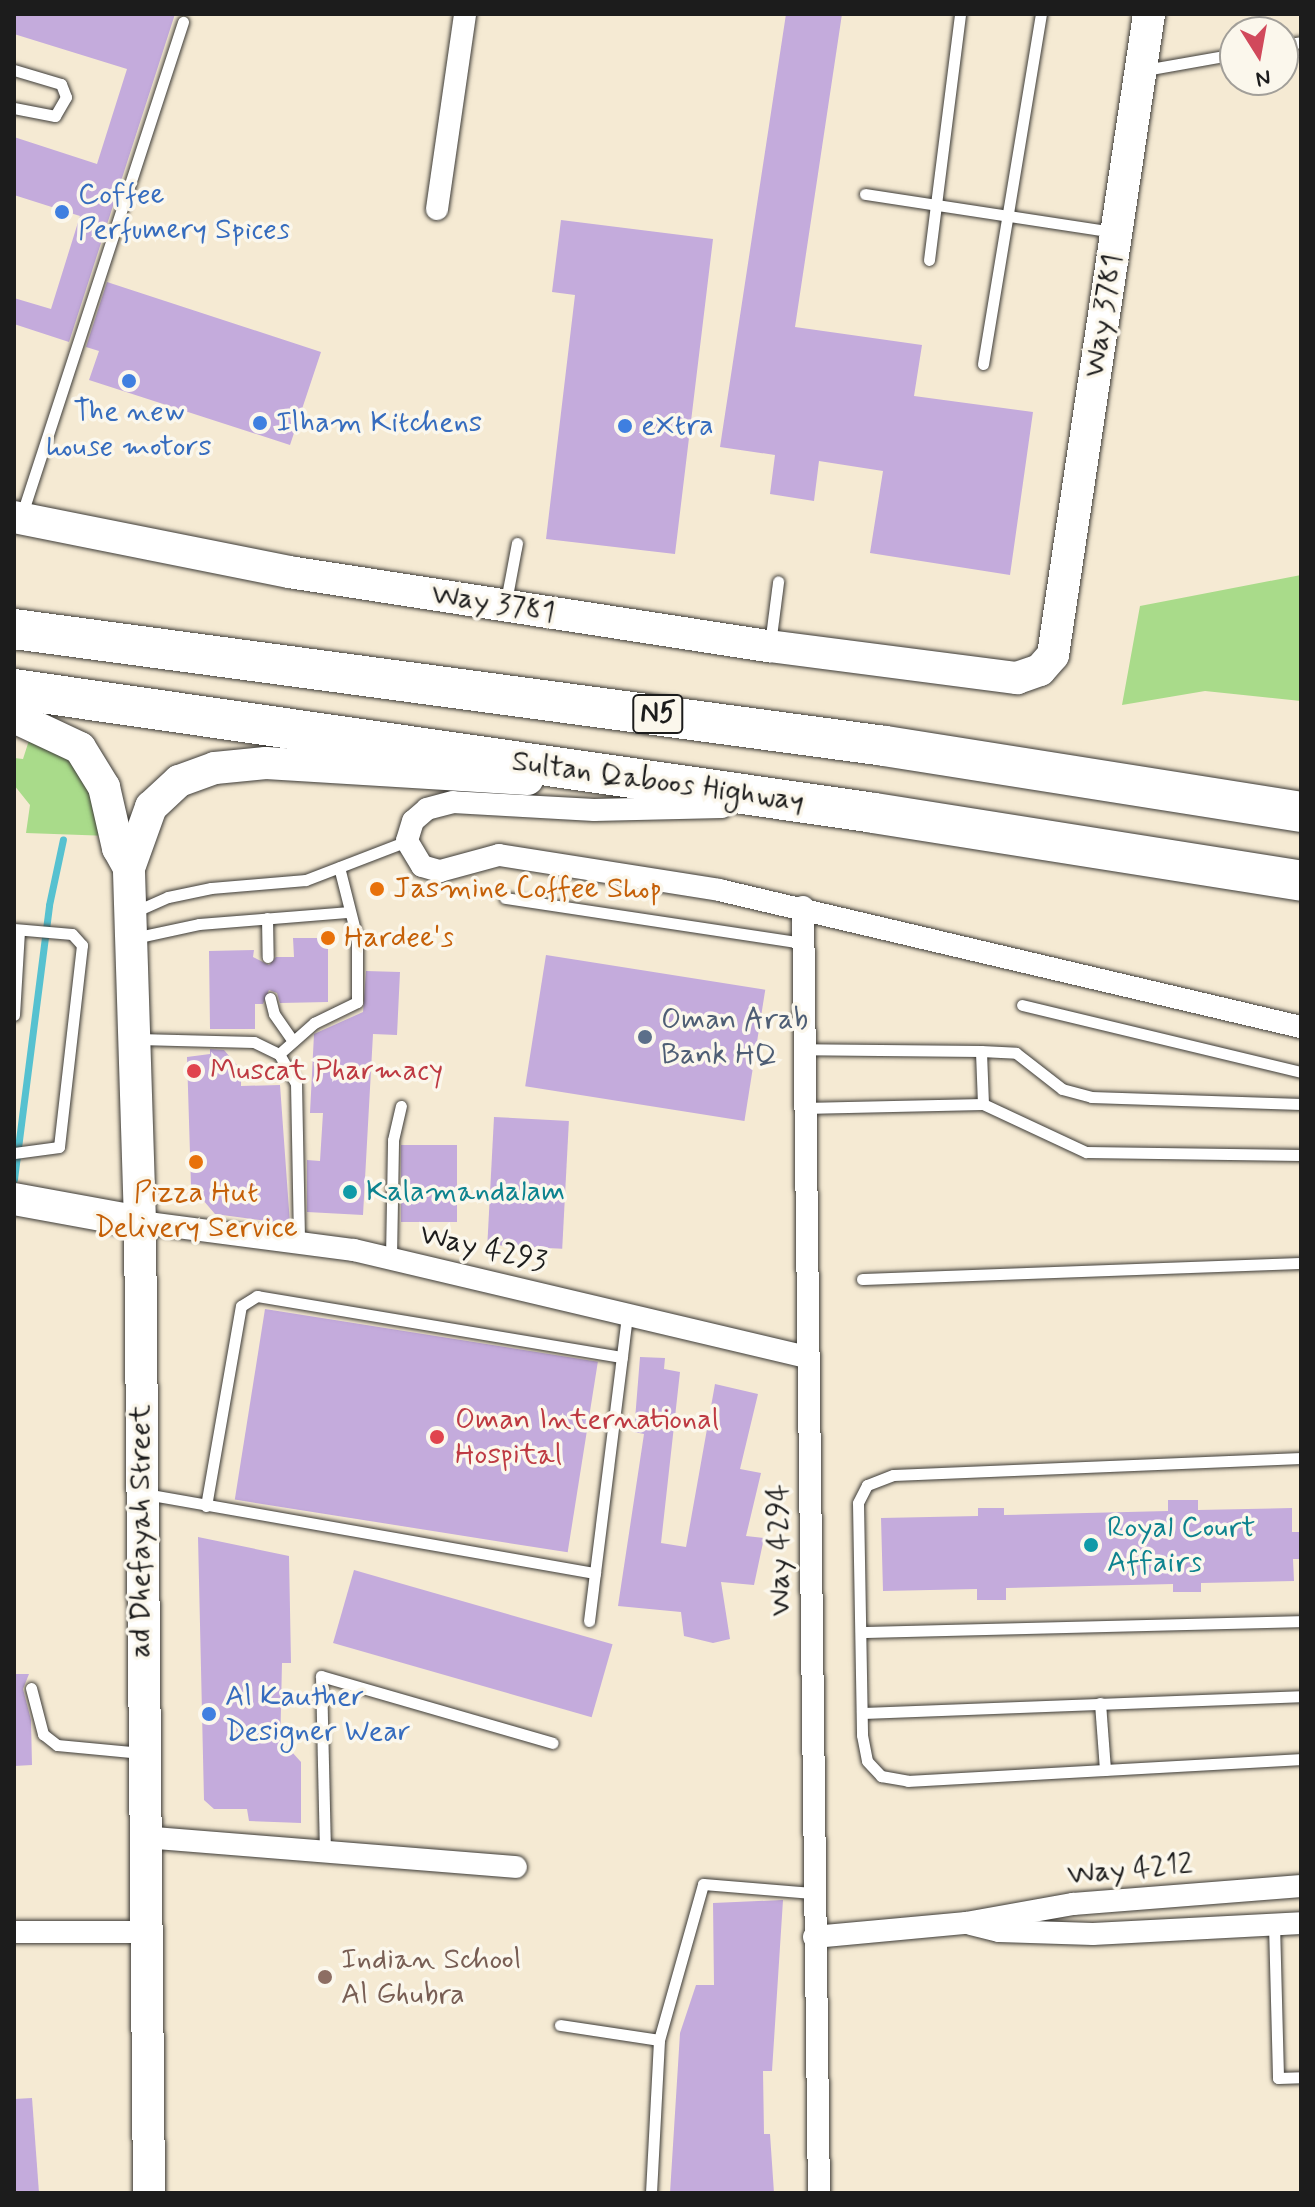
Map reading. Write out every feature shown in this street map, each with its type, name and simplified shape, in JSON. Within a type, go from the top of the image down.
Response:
[{"type":"highway","points":[[14,606],[267,659]]},
{"type":"highway","name":"N5","points":[[14,629],[267,659],[869,744],[1301,812]]},
{"type":"highway","name":"Sultan Qaboos Highway","points":[[14,689],[817,805],[1301,881]]},
{"type":"street","points":[[437,209],[465,14]]},
{"type":"street","name":"Way 3781","points":[[17,517],[289,572],[769,646],[976,670],[1031,658],[1057,617],[1149,14]]},
{"type":"street","points":[[14,717],[80,748],[104,787],[118,848],[129,868]]},
{"type":"street","points":[[129,868],[151,807],[179,781],[215,768],[266,763],[680,785]]},
{"type":"street","points":[[817,805],[594,810],[453,802],[427,809],[413,821],[407,841],[422,866],[440,871],[499,855],[803,907],[1301,1027]]},
{"type":"street","name":"ad Dhefayah Street","points":[[129,868],[140,1222],[143,1837],[149,2193]]},
{"type":"street","name":"Way 4294","points":[[803,907],[803,1108],[819,2193]]},
{"type":"street","points":[[14,1199],[140,1222]]},
{"type":"street","name":"Way 4293","points":[[140,1222],[299,1240],[391,1258],[808,1357]]},
{"type":"street","points":[[143,1837],[516,1867]]},
{"type":"street","name":"Way 4212","points":[[814,1937],[966,1923],[1073,1904],[1301,1886]]},
{"type":"street","points":[[1059,1932],[1073,1904]]},
{"type":"street","name":"Way 4212","points":[[966,1923],[999,1931],[1059,1932],[1301,1923]]},
{"type":"street","points":[[14,1932],[144,1932]]},
{"type":"lane","points":[[929,260],[960,14]]},
{"type":"lane","points":[[983,364],[1041,14]]},
{"type":"lane","points":[[17,517],[183,22]]},
{"type":"lane","points":[[1141,71],[1219,57]]},
{"type":"lane","points":[[14,70],[61,84],[66,97],[55,116],[14,108]]},
{"type":"lane","points":[[865,194],[1117,232]]},
{"type":"lane","points":[[505,606],[517,543]]},
{"type":"lane","points":[[769,646],[778,582]]},
{"type":"lane","points":[[131,927],[168,897],[306,880],[407,841]]},
{"type":"lane","points":[[279,1054],[314,1023],[357,1002],[360,964],[339,867]]},
{"type":"lane","points":[[505,898],[801,943]]},
{"type":"lane","points":[[131,927],[347,912]]},
{"type":"lane","points":[[267,918],[268,957]]},
{"type":"lane","points":[[14,1015],[17,930],[72,934],[82,945],[59,1147],[14,1153]]},
{"type":"lane","points":[[270,998],[274,1014],[293,1041]]},
{"type":"lane","points":[[1022,1005],[1301,1072]]},
{"type":"lane","points":[[134,1039],[254,1042],[279,1054],[296,1083],[299,1240]]},
{"type":"lane","points":[[804,1049],[1016,1053],[1062,1089],[1091,1097],[1301,1104]]},
{"type":"lane","points":[[981,1051],[983,1104]]},
{"type":"lane","points":[[803,1108],[983,1104],[1086,1152],[1301,1155]]},
{"type":"lane","points":[[391,1258],[393,1140],[401,1106]]},
{"type":"lane","points":[[862,1279],[1301,1263]]},
{"type":"lane","points":[[206,1506],[241,1306],[257,1296],[622,1357]]},
{"type":"lane","points":[[589,1621],[627,1314]]},
{"type":"lane","points":[[1301,1458],[893,1475],[867,1485],[858,1503],[862,1713],[867,1761],[881,1776],[908,1781],[1301,1759]]},
{"type":"lane","points":[[141,1492],[595,1573]]},
{"type":"lane","points":[[861,1632],[1301,1621]]},
{"type":"lane","points":[[325,1852],[321,1676],[553,1743]]},
{"type":"lane","points":[[31,1688],[43,1734],[57,1745],[143,1753]]},
{"type":"lane","points":[[862,1713],[1301,1696]]},
{"type":"lane","points":[[1100,1703],[1105,1770]]},
{"type":"lane","points":[[651,2193],[659,2040],[703,1884],[813,1893]]},
{"type":"lane","points":[[1274,1924],[1278,2078],[1301,2077]]},
{"type":"lane","points":[[560,2025],[659,2040]]},
{"type":"green space","points":[[1301,575],[1301,701],[1205,691],[1122,705],[1140,606]]},
{"type":"green space","points":[[32,731],[75,753],[110,836],[26,833],[30,805],[14,785],[14,758],[23,759]]},
{"type":"building","points":[[14,14],[175,14],[69,342],[14,324],[14,298],[51,309],[80,216],[14,195],[14,137],[97,164],[127,69],[14,34]]},
{"type":"building","points":[[786,14],[842,14],[795,327],[922,345],[914,396],[1033,412],[1010,575],[870,553],[883,471],[819,461],[814,501],[770,494],[775,455],[720,447]]},
{"type":"building","name":"eXtra","points":[[561,220],[713,239],[675,554],[546,539],[575,295],[552,292]]},
{"type":"building","points":[[107,282],[321,352],[290,445],[89,380],[99,351],[86,347]]},
{"type":"building","points":[[293,938],[328,938],[328,1002],[280,1003],[277,993],[269,990],[263,1004],[255,1004],[255,1029],[210,1029],[209,951],[254,950],[253,957],[269,965],[276,957],[294,957]]},
{"type":"building","name":"Oman Arab Bank HQ","points":[[546,955],[765,990],[744,1121],[525,1086]]},
{"type":"building","points":[[366,971],[400,972],[397,1035],[373,1034],[363,1215],[307,1212],[307,1160],[320,1161],[323,1113],[310,1113],[314,1034],[363,1012]]},
{"type":"building","points":[[210,1049],[224,1050],[241,1070],[241,1086],[280,1085],[290,1224],[215,1214],[191,1186],[187,1057],[210,1054]]},
{"type":"building","points":[[494,1117],[569,1121],[562,1249],[487,1245]]},
{"type":"building","points":[[401,1145],[457,1145],[457,1222],[401,1222]]},
{"type":"building","points":[[265,1309],[598,1362],[568,1552],[235,1500]]},
{"type":"building","points":[[640,1357],[665,1358],[664,1369],[680,1372],[661,1543],[686,1547],[715,1384],[758,1394],[740,1469],[761,1473],[746,1536],[764,1538],[754,1585],[721,1582],[730,1639],[713,1643],[684,1636],[681,1612],[618,1606],[644,1434],[634,1432]]},
{"type":"building","name":"Royal Court Affairs","points":[[1168,1500],[1198,1500],[1198,1510],[1292,1508],[1292,1532],[1301,1532],[1301,1559],[1293,1559],[1294,1581],[1201,1583],[1201,1592],[1173,1592],[1173,1584],[1006,1588],[1006,1600],[977,1600],[977,1589],[883,1591],[881,1518],[978,1516],[978,1508],[1004,1508],[1004,1515],[1168,1511]]},
{"type":"building","points":[[198,1537],[289,1556],[291,1663],[282,1663],[280,1751],[291,1751],[301,1762],[301,1823],[249,1821],[247,1809],[214,1809],[204,1800]]},
{"type":"building","points":[[354,1570],[613,1644],[592,1717],[333,1643]]},
{"type":"building","points":[[14,1674],[29,1674],[23,1689],[31,1720],[32,1765],[14,1766]]},
{"type":"building","points":[[783,1900],[772,2071],[763,2071],[764,2134],[770,2134],[774,2193],[670,2193],[680,2033],[696,1985],[714,1985],[713,1903]]},
{"type":"building","points":[[32,2098],[39,2193],[14,2193],[14,2099]]},
{"type":"waterway","points":[[14,1179],[49,905],[63,839]]},
{"type":"place","name":"Coffee Perfumery Spices","points":[[62,212]]},
{"type":"place","name":"The new house motors","points":[[129,381]]},
{"type":"place","name":"Ilham Kitchens","points":[[260,423]]},
{"type":"place","name":"eXtra","points":[[625,426]]},
{"type":"place","name":"Jasmine Coffee Shop","points":[[377,889]]},
{"type":"place","name":"Hardee's","points":[[328,938]]},
{"type":"place","name":"Oman Arab Bank HQ","points":[[645,1037]]},
{"type":"place","name":"Muscat Pharmacy","points":[[194,1071]]},
{"type":"place","name":"Pizza Hut Delivery Service","points":[[196,1162]]},
{"type":"place","name":"Kalamandalam","points":[[350,1192]]},
{"type":"place","name":"Oman International Hospital","points":[[437,1437]]},
{"type":"place","name":"Royal Court Affairs","points":[[1091,1545]]},
{"type":"place","name":"Al Kauther Designer Wear","points":[[209,1714]]},
{"type":"place","name":"Indian School Al Ghubra","points":[[325,1977]]}]
